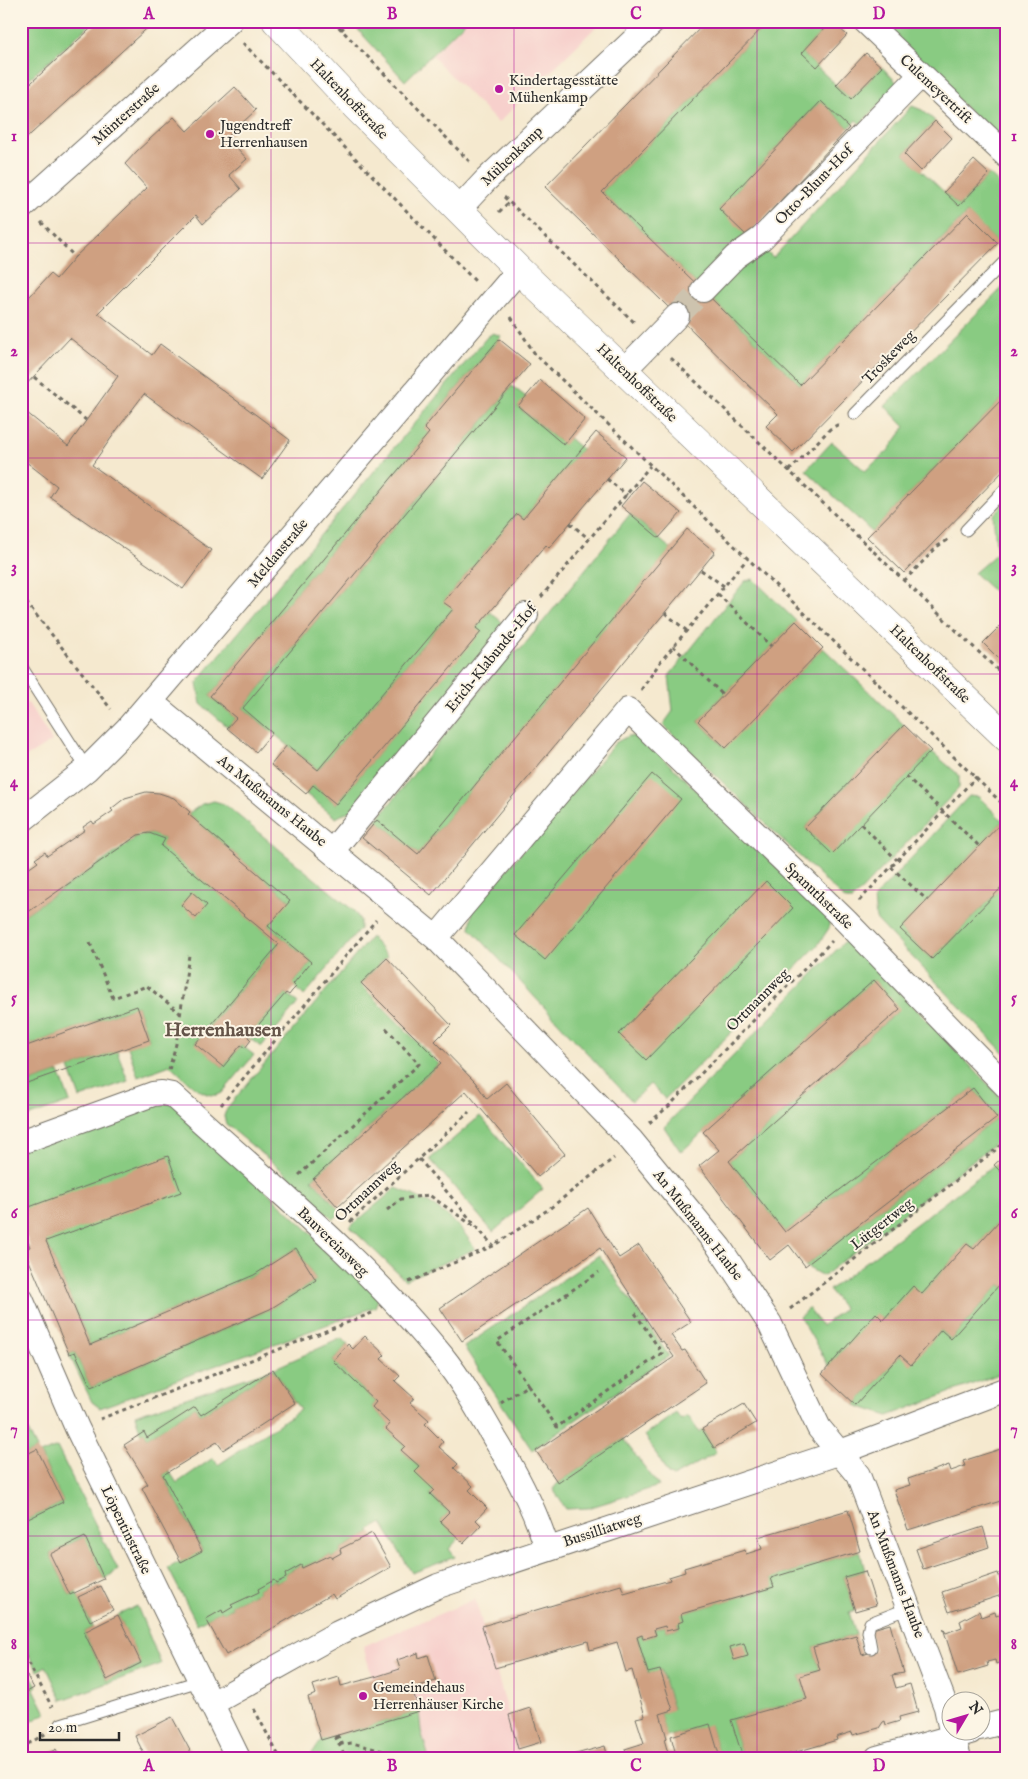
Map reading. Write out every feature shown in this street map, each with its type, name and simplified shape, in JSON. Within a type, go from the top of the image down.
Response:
[{"type":"street","name":"Haltenhoffstraße","points":[[276,21],[355,106],[519,270],[1007,738]]},
{"type":"street","name":"Mühenkamp","points":[[458,210],[486,180],[654,21]]},
{"type":"street","name":"Culemeyertrift","points":[[865,21],[1007,156]]},
{"type":"street","name":"Münterstraße","points":[[21,208],[228,23]]},
{"type":"street","name":"Otto-Blum-Hof","points":[[703,290],[735,257],[762,238],[921,75]]},
{"type":"street","name":"Meldaustraße","points":[[21,821],[87,769],[127,729],[519,270]]},
{"type":"street","points":[[624,370],[677,316]]},
{"type":"street","name":"Erich-Klabunde-Hof","points":[[333,850],[526,615]]},
{"type":"street","name":"An Mußmanns Haube","points":[[151,702],[333,850],[436,938],[631,1140],[719,1247],[770,1324],[819,1428],[858,1475],[940,1692]]},
{"type":"street","points":[[436,938],[628,710]]},
{"type":"street","name":"Spanuthstraße","points":[[628,710],[846,921],[1007,1087]]},
{"type":"street","points":[[21,1142],[162,1093]]},
{"type":"street","name":"Bauvereinsweg","points":[[162,1093],[172,1095],[280,1192],[391,1297],[443,1357],[510,1463],[540,1524],[547,1548]]},
{"type":"street","name":"Löpentinstraße","points":[[21,1299],[29,1342],[77,1428],[238,1758]]},
{"type":"street","name":"Bussilliatweg","points":[[210,1704],[338,1633],[438,1586],[547,1548],[838,1453],[1007,1389]]},
{"type":"street","points":[[990,1725],[1007,1721]]},
{"type":"street","points":[[877,1758],[940,1741]]},
{"type":"lane","name":"Troskeweg","points":[[855,414],[1007,259]]},
{"type":"lane","points":[[966,530],[1007,487]]},
{"type":"lane","points":[[21,666],[87,769]]},
{"type":"lane","points":[[871,1648],[868,1632],[870,1623],[909,1608]]},
{"type":"lane","points":[[61,1724],[199,1681]]},
{"type":"path","points":[[341,30],[350,21]]},
{"type":"path","points":[[228,23],[514,320],[535,354],[1007,808]]},
{"type":"path","points":[[46,227],[76,257]]},
{"type":"path","points":[[34,377],[86,420]]},
{"type":"path","points":[[790,471],[830,429],[855,414]]},
{"type":"path","name":"Erich-Klabunde-Hof","points":[[526,615],[650,466]]},
{"type":"path","points":[[607,479],[627,495]]},
{"type":"path","points":[[570,524],[589,539]]},
{"type":"path","points":[[904,581],[938,546],[966,530]]},
{"type":"path","points":[[628,710],[673,646],[748,558]]},
{"type":"path","points":[[701,570],[724,586]]},
{"type":"path","points":[[718,594],[772,646]]},
{"type":"path","points":[[21,596],[127,729]]},
{"type":"path","points":[[665,613],[686,631]]},
{"type":"path","points":[[673,646],[722,695]]},
{"type":"path","points":[[906,776],[979,846]]},
{"type":"path","name":"Ortmannweg","points":[[631,1140],[670,1105],[836,936],[856,904],[976,777]]},
{"type":"path","points":[[861,824],[897,860]]},
{"type":"path","points":[[891,867],[926,900]]},
{"type":"path","points":[[204,1125],[392,901]]},
{"type":"path","points":[[90,943],[114,998],[147,986],[180,1013]]},
{"type":"path","points":[[162,1093],[176,1044],[189,955]]},
{"type":"path","points":[[280,1192],[419,1064],[386,1028]]},
{"type":"path","name":"Ortmannweg","points":[[331,1240],[469,1112]]},
{"type":"path","name":"Lütgertweg","points":[[770,1324],[1007,1141]]},
{"type":"path","name":"Ortmannweg","points":[[419,1158],[494,1246]]},
{"type":"path","points":[[387,1210],[401,1199],[429,1195],[483,1233]]},
{"type":"path","points":[[599,1272],[497,1341],[557,1427],[662,1353],[633,1310]]},
{"type":"path","points":[[482,1416],[528,1386]]},
{"type":"path","points":[[21,1649],[61,1724],[21,1748]]},
{"type":"path","points":[[242,1686],[280,1758]]},
{"type":"path","points":[[346,1758],[336,1735],[342,1744],[352,1743],[410,1758]]},
{"type":"shaded area","name":"Kindertagesstätte Mühenkamp","points":[[466,21],[602,21],[498,123],[432,56]]},
{"type":"shaded area","points":[[28,703],[52,741],[23,759],[21,757],[21,706]]},
{"type":"shaded area","points":[[475,1599],[521,1758],[429,1758],[421,1731],[419,1711],[386,1720],[363,1646]]},
{"type":"green space","points":[[21,21],[94,21],[21,86]]},
{"type":"green space","points":[[350,21],[466,21],[405,81]]},
{"type":"green space","points":[[769,21],[831,21],[802,53],[851,99],[882,67],[899,85],[860,124],[856,120],[849,128],[821,101],[719,209],[773,258],[912,106],[922,110],[935,121],[904,154],[959,206],[989,174],[1007,191],[1007,233],[998,243],[967,213],[800,385],[602,192]]},
{"type":"green space","points":[[880,21],[1003,21],[1007,25],[1007,150]]},
{"type":"green space","points":[[1007,283],[1007,394],[872,532],[806,470],[832,442],[865,471],[888,451],[905,427],[885,406]]},
{"type":"green space","points":[[493,333],[501,336],[424,428],[429,433],[210,696],[236,718],[228,727],[201,704],[197,684],[202,676],[487,337]]},
{"type":"green space","points":[[512,386],[526,397],[518,407],[563,444],[569,438],[582,449],[523,519],[517,514],[444,601],[453,609],[318,770],[243,708]]},
{"type":"green space","points":[[1007,501],[1007,604],[974,573],[997,553],[993,515]]},
{"type":"green space","points":[[630,514],[671,549],[418,854],[377,820],[507,657],[521,649]]},
{"type":"green space","points":[[753,579],[796,621],[698,721],[725,748],[823,648],[904,725],[805,828],[832,853],[931,751],[959,775],[959,788],[852,900],[846,900],[839,894],[663,725],[673,711],[669,676],[745,581]]},
{"type":"green space","points":[[490,612],[502,622],[502,633],[356,814],[349,811],[336,818],[306,794],[313,785],[336,804],[480,632],[476,628]]},
{"type":"green space","points":[[628,736],[641,737],[829,917],[829,928],[817,946],[665,1099],[650,1084],[632,1101],[470,928],[473,909],[615,743]]},
{"type":"green space","points":[[969,796],[979,797],[1003,821],[900,929],[932,959],[1007,882],[1007,1056],[876,919],[874,898]]},
{"type":"green space","points":[[214,801],[224,804],[354,911],[360,920],[360,929],[304,996],[293,984],[311,962],[268,926],[289,900],[188,814],[202,804]]},
{"type":"green space","points":[[149,833],[165,839],[162,846],[279,944],[195,1043],[223,1067],[241,1045],[254,1055],[222,1093],[215,1095],[195,1087],[170,1065],[138,1077],[128,1047],[149,1039],[137,1006],[21,1048],[21,917],[134,840],[133,838]]},
{"type":"green space","points":[[371,937],[387,956],[360,984],[439,1064],[312,1179],[341,1212],[333,1220],[290,1177],[226,1124],[224,1116],[227,1108]]},
{"type":"green space","points":[[848,938],[1007,1104],[1007,1134],[823,1276],[805,1266],[997,1118],[973,1088],[785,1232],[729,1161],[899,1010],[874,980],[681,1152],[664,1127]]},
{"type":"green space","points":[[286,993],[298,1003],[261,1047],[248,1037]]},
{"type":"green space","points":[[117,1051],[128,1081],[80,1098],[69,1068]]},
{"type":"green space","points":[[59,1072],[70,1102],[21,1119],[21,1085]]},
{"type":"green space","points":[[162,1093],[379,1297],[375,1307],[100,1408],[92,1402],[69,1354],[75,1352],[91,1387],[270,1309],[316,1280],[296,1248],[254,1275],[90,1345],[46,1241],[21,1210],[21,1142]]},
{"type":"green space","points":[[480,1116],[543,1189],[493,1232],[430,1159]]},
{"type":"green space","points":[[994,1165],[1007,1178],[1007,1212],[974,1249],[967,1244],[922,1294],[913,1287],[883,1320],[876,1314],[829,1366],[800,1317],[808,1308],[822,1326],[844,1309],[829,1290]]},
{"type":"green space","points":[[396,1188],[442,1211],[468,1237],[475,1249],[405,1280],[350,1227]]},
{"type":"green space","points":[[599,1255],[669,1356],[532,1450],[464,1347]]},
{"type":"green space","points":[[1000,1284],[1004,1288],[1007,1286],[1007,1371],[888,1416],[855,1405],[900,1355],[911,1364],[941,1330],[951,1339]]},
{"type":"green space","points":[[342,1338],[348,1344],[333,1361],[376,1402],[372,1407],[390,1424],[386,1429],[405,1446],[401,1450],[420,1467],[434,1490],[430,1495],[449,1512],[440,1521],[459,1538],[449,1549],[455,1557],[412,1573],[382,1523],[370,1530],[371,1533],[340,1549],[341,1553],[332,1558],[330,1555],[302,1568],[300,1565],[285,1574],[286,1578],[276,1583],[274,1580],[258,1589],[259,1592],[231,1605],[233,1607],[223,1613],[222,1610],[197,1624],[168,1568],[202,1550],[163,1475],[169,1471],[177,1483],[213,1458],[218,1465],[300,1410],[273,1369]]},
{"type":"green space","points":[[273,1369],[201,1415],[195,1407],[147,1438],[144,1432],[141,1434],[135,1415]]},
{"type":"green space","points":[[676,1413],[681,1420],[688,1416],[699,1432],[702,1429],[716,1453],[673,1477],[668,1474],[645,1435]]},
{"type":"green space","points":[[26,1427],[37,1449],[21,1457],[21,1429]]},
{"type":"green space","points":[[623,1439],[659,1486],[588,1508],[566,1509],[553,1489],[558,1483]]},
{"type":"green space","points":[[57,1447],[118,1570],[104,1579],[84,1537],[50,1554],[70,1595],[76,1592],[93,1627],[84,1632],[107,1680],[141,1664],[118,1615],[137,1606],[161,1664],[62,1700],[46,1666],[38,1671],[21,1639],[21,1511],[26,1520],[63,1502],[40,1454]]},
{"type":"green space","points":[[860,1551],[865,1571],[844,1577],[855,1611],[849,1612],[856,1635],[813,1647],[820,1670],[800,1676],[807,1699],[731,1720],[743,1758],[720,1758],[710,1725],[666,1737],[660,1714],[673,1709],[661,1670],[648,1673],[637,1637],[642,1635],[643,1639],[656,1635],[654,1629],[665,1626],[666,1631],[679,1628],[678,1623],[681,1614],[773,1587],[771,1578]]},
{"type":"green space","points":[[21,1657],[37,1686],[34,1689],[46,1713],[21,1728],[21,1695],[33,1688],[21,1666]]},
{"type":"green space","points":[[419,1711],[421,1731],[429,1758],[309,1758],[321,1740]]},
{"type":"building","points":[[99,21],[155,21],[21,143],[21,92]]},
{"type":"building","points":[[707,21],[769,21],[602,192],[800,385],[968,213],[998,243],[793,452],[766,426],[778,414],[545,187]]},
{"type":"building","points":[[831,21],[847,35],[817,67],[802,53]]},
{"type":"building","points":[[866,53],[882,67],[851,99],[836,85]]},
{"type":"building","points":[[235,87],[256,110],[227,137],[247,159],[229,175],[241,189],[203,224],[196,215],[98,313],[152,355],[160,344],[290,440],[262,479],[144,394],[119,427],[92,465],[211,550],[183,589],[50,497],[57,486],[21,458],[21,408],[68,446],[118,376],[70,338],[21,390],[21,306],[50,274],[56,279],[75,257],[147,188],[125,164],[137,151],[174,117],[187,131]]},
{"type":"building","points":[[821,101],[849,128],[747,236],[719,209]]},
{"type":"building","points":[[935,121],[952,138],[921,171],[904,154]]},
{"type":"building","points":[[974,160],[989,174],[959,206],[944,192]]},
{"type":"building","points":[[499,339],[530,364],[243,708],[272,733],[256,752],[227,728],[236,718],[210,696],[429,433],[424,428]]},
{"type":"building","points":[[540,380],[585,419],[564,445],[518,406]]},
{"type":"building","points":[[1007,394],[1007,467],[904,573],[867,537]]},
{"type":"building","points":[[596,432],[626,457],[549,548],[546,545],[476,628],[481,632],[336,804],[313,785],[306,794],[271,765],[287,745],[318,770],[453,609],[443,602],[517,514],[523,519]]},
{"type":"building","points":[[642,481],[681,513],[659,538],[621,506]]},
{"type":"building","points":[[687,529],[715,552],[431,895],[362,838],[377,820],[418,854]]},
{"type":"building","points":[[1007,619],[1007,667],[983,643]]},
{"type":"building","points":[[796,621],[823,648],[726,748],[698,721]]},
{"type":"building","points":[[904,725],[931,751],[832,854],[805,828]]},
{"type":"building","points":[[652,774],[681,799],[545,960],[515,935]]},
{"type":"building","points":[[146,792],[159,793],[174,798],[190,812],[188,814],[290,901],[268,926],[311,962],[293,984],[296,987],[289,995],[286,993],[248,1037],[251,1040],[245,1048],[241,1045],[223,1067],[195,1044],[279,944],[161,846],[165,839],[149,833],[138,835],[21,917],[21,874],[38,862],[35,859],[45,852],[47,856],[85,830],[83,827],[92,821],[94,824],[113,811],[111,809],[125,798]]},
{"type":"building","points":[[1003,821],[1007,824],[1007,882],[932,959],[900,929]]},
{"type":"building","points":[[766,881],[793,908],[646,1060],[619,1034]]},
{"type":"building","points":[[192,892],[207,905],[196,918],[181,905]]},
{"type":"building","points":[[387,958],[451,1025],[435,1041],[475,1082],[487,1099],[506,1083],[565,1154],[538,1177],[466,1091],[338,1207],[313,1179],[441,1063],[361,983]]},
{"type":"building","points":[[874,980],[900,1009],[729,1161],[785,1232],[973,1088],[997,1118],[805,1266],[789,1245],[770,1260],[699,1166],[719,1150],[703,1132]]},
{"type":"building","points":[[137,1006],[149,1040],[21,1085],[21,1048]]},
{"type":"building","points":[[1007,1153],[1007,1178],[994,1165]]},
{"type":"building","points":[[168,1156],[181,1192],[46,1241],[90,1345],[254,1275],[296,1248],[316,1280],[270,1309],[91,1387],[75,1352],[69,1354],[24,1249],[30,1247],[21,1223],[21,1210]]},
{"type":"building","points":[[588,1208],[619,1258],[639,1245],[691,1322],[671,1335],[682,1351],[685,1350],[706,1383],[558,1483],[536,1451],[674,1357],[663,1341],[661,1342],[600,1248],[462,1341],[440,1308]]},
{"type":"building","points":[[1007,1212],[1007,1286],[1005,1288],[1000,1284],[951,1339],[941,1330],[911,1365],[900,1355],[855,1405],[822,1374],[876,1313],[883,1320],[913,1286],[922,1294],[967,1244],[974,1249]]},
{"type":"building","points":[[365,1336],[385,1355],[381,1359],[400,1376],[395,1381],[414,1398],[410,1403],[429,1420],[425,1424],[443,1442],[439,1447],[458,1464],[454,1468],[473,1486],[469,1490],[487,1508],[476,1520],[481,1525],[464,1543],[440,1521],[449,1512],[430,1494],[434,1490],[415,1472],[420,1467],[401,1450],[405,1446],[386,1429],[390,1424],[372,1407],[376,1402],[333,1361],[348,1344],[353,1349]]},
{"type":"building","points":[[273,1369],[295,1403],[223,1450],[217,1442],[163,1475],[202,1551],[181,1562],[142,1488],[148,1484],[124,1445],[144,1432],[147,1438],[195,1407],[201,1415]]},
{"type":"building","points":[[744,1404],[756,1423],[714,1448],[702,1429]]},
{"type":"building","points":[[1007,1447],[1007,1499],[908,1530],[894,1490],[910,1485],[908,1479],[949,1465],[951,1471],[965,1466],[963,1461]]},
{"type":"building","points":[[37,1449],[63,1502],[26,1520],[21,1511],[21,1457]]},
{"type":"building","points":[[848,1510],[860,1551],[771,1578],[774,1587],[681,1614],[683,1621],[678,1623],[679,1628],[666,1631],[665,1626],[654,1629],[656,1635],[643,1639],[642,1635],[637,1637],[648,1673],[660,1670],[673,1710],[660,1714],[667,1738],[664,1739],[668,1753],[675,1751],[671,1736],[710,1724],[720,1758],[627,1758],[625,1749],[644,1743],[636,1718],[645,1716],[632,1670],[626,1672],[617,1642],[590,1650],[588,1641],[495,1668],[482,1626],[621,1585],[624,1593],[670,1580],[669,1577],[685,1572],[684,1568],[745,1550],[746,1554],[762,1549],[758,1537]]},
{"type":"building","points":[[983,1527],[989,1547],[923,1569],[916,1549]]},
{"type":"building","points":[[372,1533],[391,1567],[335,1599],[332,1594],[226,1655],[206,1619],[222,1610],[223,1613],[233,1607],[231,1605],[259,1592],[258,1589],[274,1580],[276,1583],[286,1578],[285,1574],[301,1565],[302,1568],[330,1555],[332,1558],[341,1553],[340,1549]]},
{"type":"building","points":[[85,1537],[104,1579],[70,1595],[50,1554]]},
{"type":"building","points":[[865,1571],[876,1605],[855,1611],[844,1577]]},
{"type":"building","points":[[998,1573],[1005,1594],[949,1612],[942,1592]]},
{"type":"building","points":[[101,1586],[113,1610],[90,1621],[78,1597]]},
{"type":"building","points":[[979,1611],[981,1617],[995,1612],[996,1616],[1007,1612],[1007,1664],[1005,1660],[996,1664],[995,1660],[987,1662],[988,1666],[958,1675],[943,1628],[946,1633],[962,1627],[960,1621]]},
{"type":"building","points":[[118,1615],[141,1663],[107,1680],[84,1632]]},
{"type":"building","points":[[890,1624],[904,1673],[892,1675],[896,1688],[910,1684],[918,1712],[899,1717],[900,1721],[886,1725],[885,1721],[879,1728],[853,1735],[852,1732],[836,1737],[837,1740],[776,1758],[743,1758],[731,1720],[807,1699],[800,1676],[820,1670],[813,1647],[856,1635],[862,1655],[875,1651],[869,1630]]},
{"type":"building","points":[[744,1643],[748,1656],[734,1660],[730,1647]]},
{"type":"building","name":"Gemeindehaus Herrenhäuser Kirche","points":[[418,1653],[419,1658],[428,1655],[436,1681],[412,1688],[419,1711],[321,1740],[308,1697],[316,1694],[313,1685],[339,1677],[341,1686],[378,1676],[400,1669],[397,1660]]},
{"type":"building","points":[[21,1666],[34,1688],[21,1695]]},
{"type":"building","points":[[530,1708],[541,1742],[518,1749],[509,1715]]},
{"type":"building","points":[[172,1717],[194,1758],[146,1758],[135,1736]]},
{"type":"building","points":[[605,1746],[608,1758],[565,1758],[565,1757]]},
{"type":"building","points":[[56,1749],[61,1758],[40,1758]]},
{"type":"tunnel","points":[[677,316],[703,290]]},
{"type":"place","name":"Kindertagesstätte Mühenkamp","points":[[499,89]]},
{"type":"place","name":"Jugendtreff Herrenhausen","points":[[210,134]]},
{"type":"place","name":"Gemeindehaus Herrenhäuser Kirche","points":[[363,1696]]},
{"type":"district","name":"Herrenhausen","points":[[223,1030]]}]
